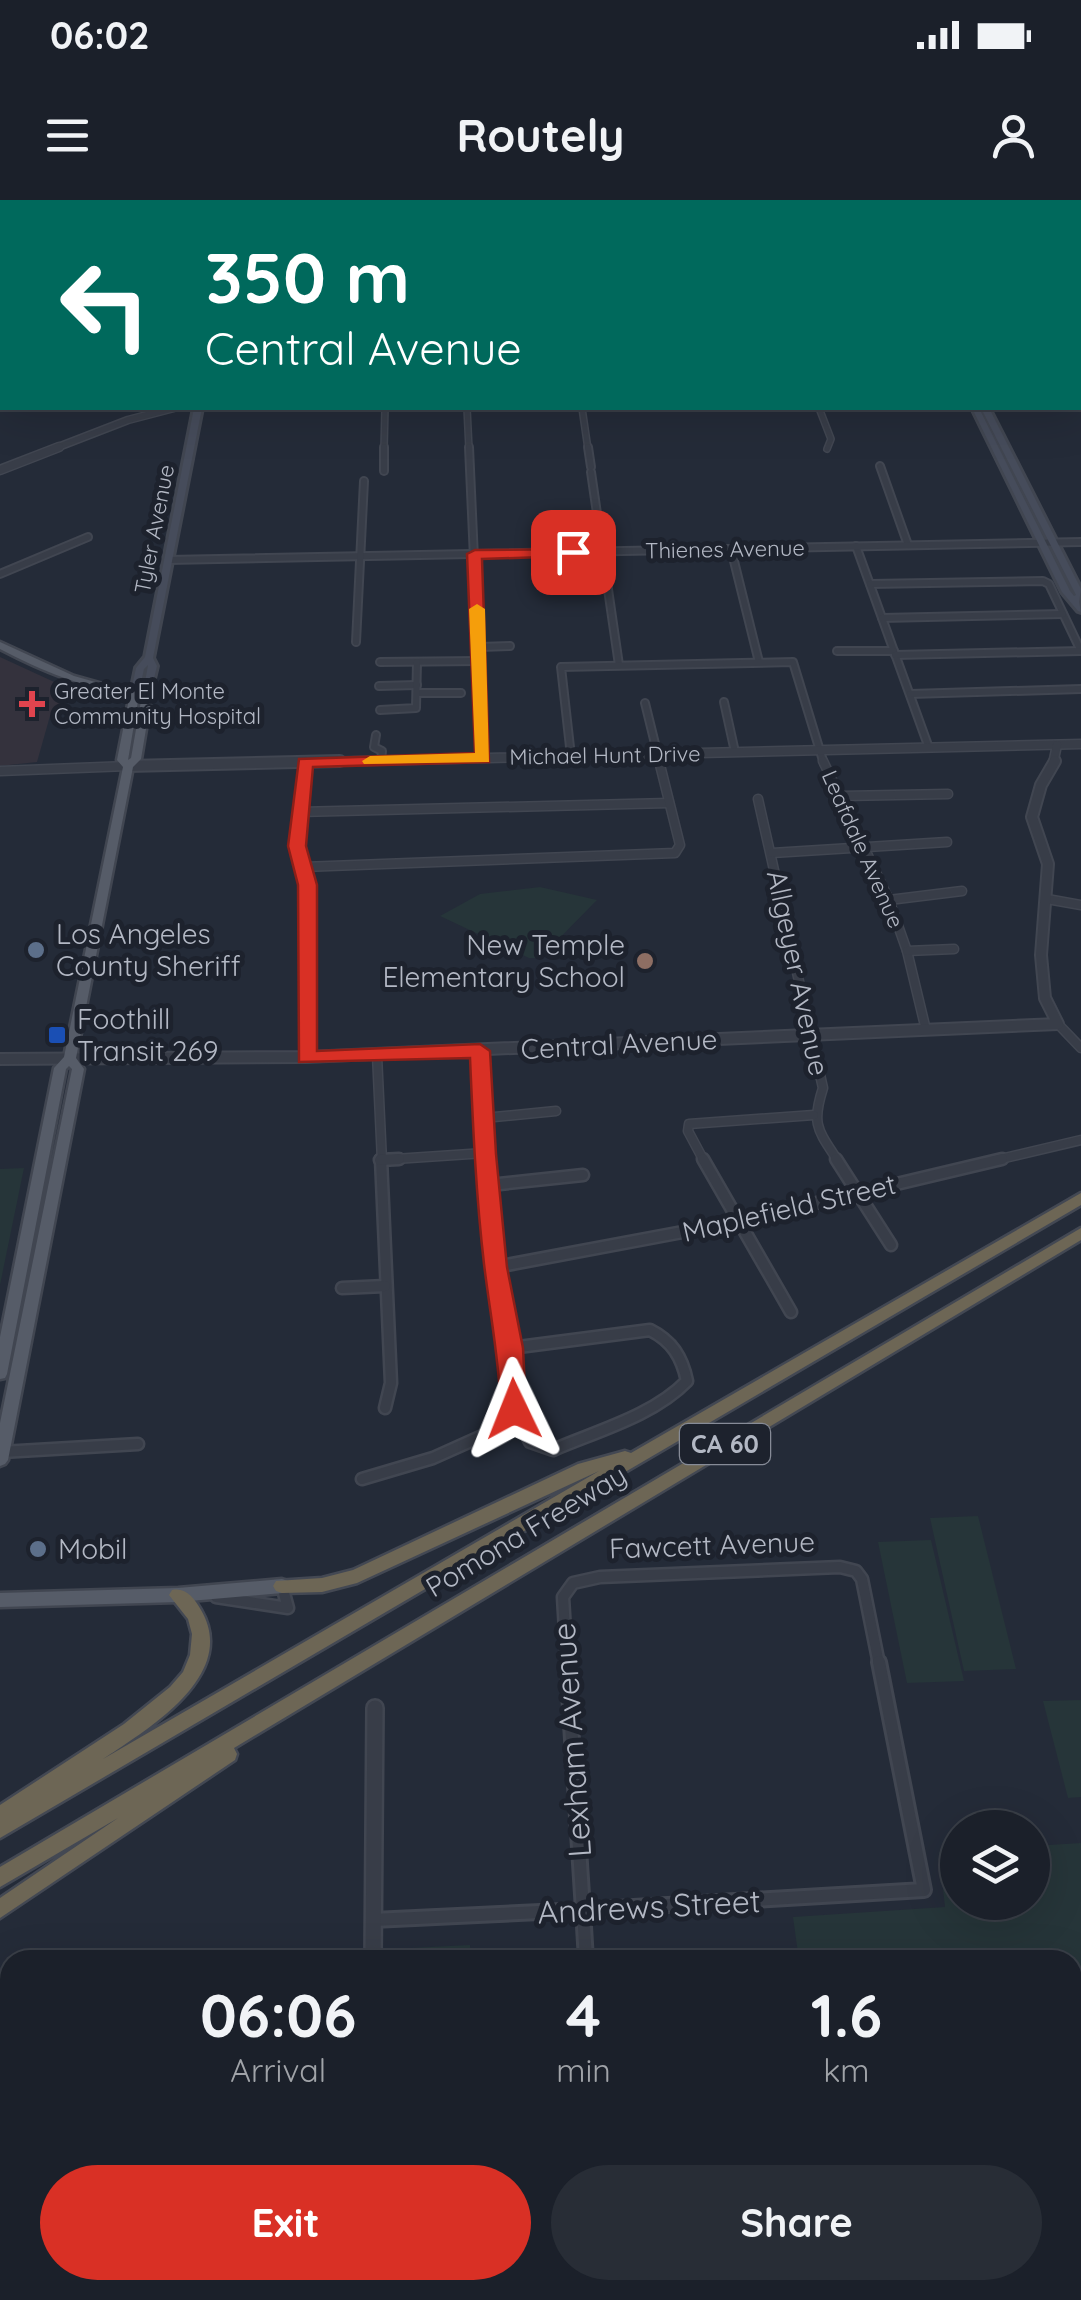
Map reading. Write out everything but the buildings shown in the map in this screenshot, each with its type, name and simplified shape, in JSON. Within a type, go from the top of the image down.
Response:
[{"type":"highway","name":"Pomona Freeway","points":[[0,1829],[1079,1199]]},
{"type":"highway","name":"Pomona Freeway","points":[[0,1878],[1081,1233]]},
{"type":"highway","points":[[282,1586],[322,1585],[357,1576],[584,1469],[648,1450]]},
{"type":"highway","points":[[0,1816],[154,1711],[187,1682],[198,1659],[201,1629],[196,1612],[178,1595]]},
{"type":"highway","points":[[0,1910],[371,1658]]},
{"type":"main road","name":"Tyler Avenue","points":[[141,692],[140,668],[149,658],[198,410]]},
{"type":"main road","points":[[976,410],[1079,598]]},
{"type":"main road","points":[[986,410],[1066,592],[1079,598]]},
{"type":"main road","points":[[0,645],[68,680],[141,692],[122,760],[128,766],[70,1058],[60,1068],[0,1374]]},
{"type":"main road","points":[[1,1456],[78,1069],[70,1058]]},
{"type":"main road","points":[[9,1330],[26,1330]]},
{"type":"main road","points":[[0,1600],[178,1595],[282,1586]]},
{"type":"street","points":[[0,470],[128,420],[166,410]]},
{"type":"street","points":[[384,471],[385,410]]},
{"type":"street","points":[[468,410],[483,758]]},
{"type":"street","points":[[582,410],[619,665]]},
{"type":"street","points":[[820,410],[831,439],[827,448]]},
{"type":"street","points":[[880,466],[908,545]]},
{"type":"street","points":[[356,642],[364,481]]},
{"type":"street","points":[[558,522],[598,522]]},
{"type":"street","points":[[542,536],[543,553]]},
{"type":"street","points":[[0,574],[88,537]]},
{"type":"street","name":"Thienes Avenue","points":[[168,560],[1081,542]]},
{"type":"street","points":[[856,546],[929,748]]},
{"type":"street","points":[[571,756],[561,667],[759,662],[731,549]]},
{"type":"street","points":[[836,651],[1081,651],[1043,581],[870,584]]},
{"type":"street","points":[[882,618],[1063,614]]},
{"type":"street","points":[[478,646],[510,646]]},
{"type":"street","points":[[444,651],[444,662]]},
{"type":"street","points":[[380,662],[479,661]]},
{"type":"street","points":[[380,710],[416,708],[417,662]]},
{"type":"street","name":"Leafdale Avenue","points":[[759,662],[792,662],[796,668],[819,752],[866,848],[908,951],[926,1030]]},
{"type":"street","points":[[379,686],[462,693]]},
{"type":"street","points":[[910,694],[1081,689]]},
{"type":"street","points":[[724,702],[734,752]]},
{"type":"street","points":[[302,867],[675,852],[680,846],[644,704]]},
{"type":"street","points":[[376,734],[374,747],[382,751],[380,760]]},
{"type":"street","name":"Michael Hunt Drive","points":[[128,766],[1081,744]]},
{"type":"street","points":[[1057,745],[1056,761],[1040,785],[1032,818],[1048,864],[1041,955],[1046,998],[1058,1024],[1081,1048]]},
{"type":"street","points":[[305,762],[297,846],[308,885],[306,1058]]},
{"type":"street","points":[[0,772],[128,766]]},
{"type":"street","points":[[842,796],[948,794]]},
{"type":"street","name":"Allgeyer Avenue","points":[[758,799],[823,1088],[814,1116],[816,1128],[891,1245]]},
{"type":"street","points":[[298,812],[669,803]]},
{"type":"street","points":[[772,854],[947,842]]},
{"type":"street","points":[[889,900],[962,890]]},
{"type":"street","points":[[1048,900],[1081,905]]},
{"type":"street","points":[[908,951],[954,949]]},
{"type":"street","name":"Central Avenue","points":[[0,1059],[306,1058],[1058,1024]]},
{"type":"street","points":[[480,1051],[485,1154],[496,1267],[511,1348],[514,1409],[530,1442],[540,1449],[553,1450],[658,1403],[685,1386],[687,1376],[668,1338],[650,1330],[511,1348]]},
{"type":"street","points":[[376,1055],[391,1383],[384,1408]]},
{"type":"street","points":[[484,1118],[556,1111]]},
{"type":"street","points":[[791,1312],[689,1136],[689,1124],[814,1116]]},
{"type":"street","name":"Maplefield Street","points":[[496,1267],[736,1222],[1081,1140]]},
{"type":"street","points":[[380,1160],[485,1154]]},
{"type":"street","points":[[490,1185],[583,1175]]},
{"type":"street","points":[[342,1288],[385,1286]]},
{"type":"street","points":[[362,1479],[434,1458],[518,1420]]},
{"type":"street","points":[[1,1456],[138,1444]]},
{"type":"street","name":"Fawcett Avenue","points":[[570,1584],[600,1577],[840,1567],[856,1571],[862,1578],[924,1890]]},
{"type":"street","name":"Lexham Avenue","points":[[570,1584],[561,1594],[586,1950]]},
{"type":"street","points":[[372,1950],[375,1708]]},
{"type":"street","name":"Andrews Street","points":[[373,1920],[916,1894],[924,1890]]},
{"type":"shaded area","name":"Greater El Monte Community Hospital","points":[[0,657],[76,692],[50,716],[37,762],[0,766]]},
{"type":"shaded area","points":[[540,887],[597,900],[540,958],[529,958],[440,916],[480,894]]},
{"type":"shaded area","points":[[24,1168],[0,1285],[0,1169]]},
{"type":"shaded area","points":[[978,1516],[1016,1669],[964,1671],[930,1518]]},
{"type":"shaded area","points":[[931,1540],[964,1681],[907,1683],[878,1542]]},
{"type":"shaded area","points":[[1081,1700],[1081,1797],[1068,1798],[1043,1701]]},
{"type":"shaded area","points":[[1081,1843],[1081,1950],[798,1950],[793,1917],[940,1907],[940,1920],[1050,1920],[1050,1845]]},
{"type":"shaded area","points":[[470,1945],[470,1950],[391,1950]]},
{"type":"slow traffic","points":[[370,761],[483,758],[477,609]]},
{"type":"place","name":"Greater El Monte Community Hospital","points":[[32,704]]},
{"type":"place","name":"Los Angeles County Sheriff","points":[[36,950]]},
{"type":"place","name":"New Temple Elementary School","points":[[645,961]]},
{"type":"place","name":"Foothill Transit 269","points":[[57,1035]]},
{"type":"place","name":"Mobil","points":[[38,1549]]},
{"type":"route","points":[[514,1409],[511,1348],[496,1267],[485,1154],[480,1051],[306,1058],[308,885],[297,846],[298,812],[305,762],[483,758],[475,554],[573,552]]}]
